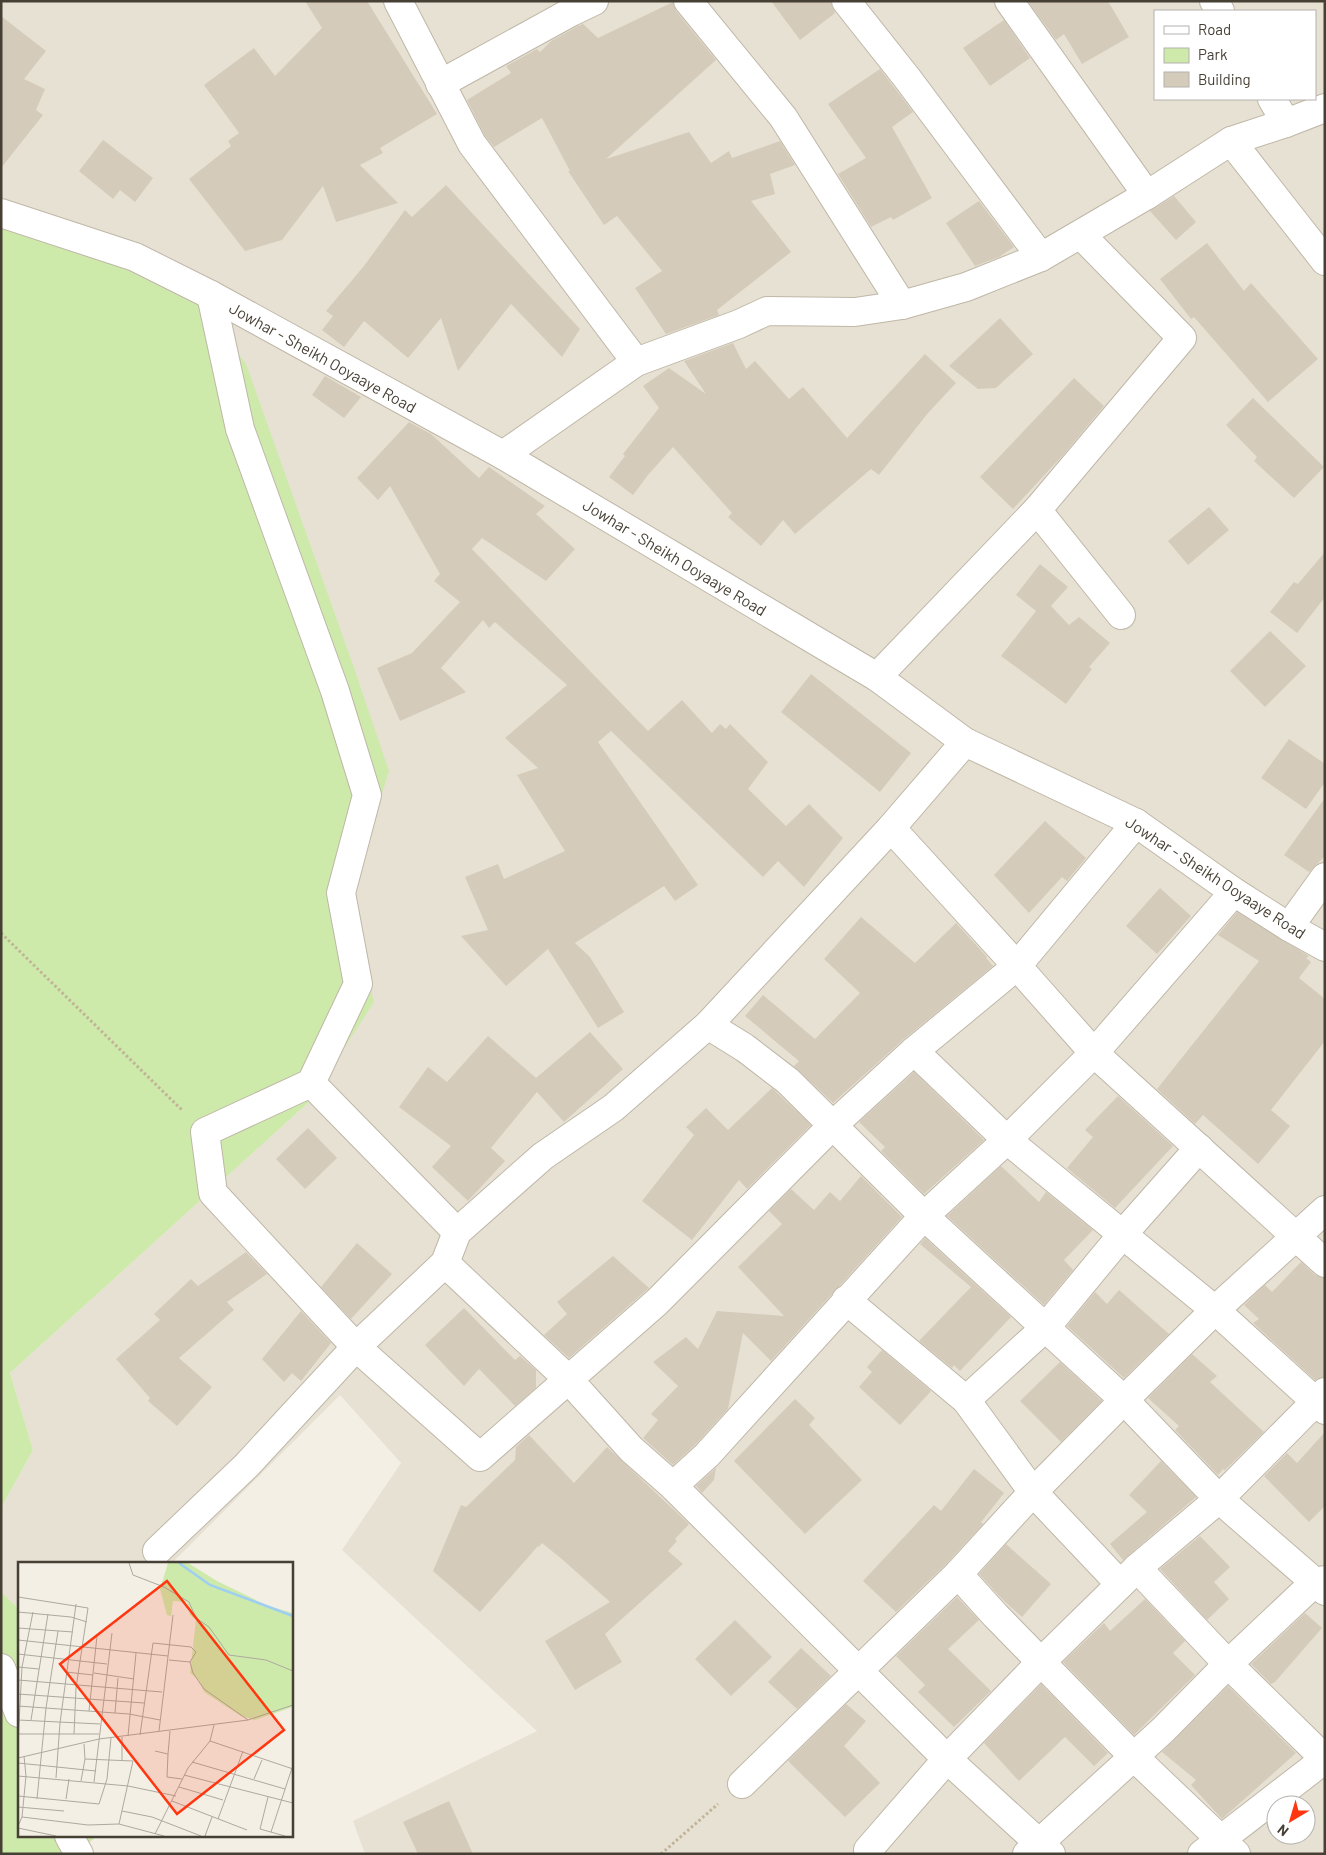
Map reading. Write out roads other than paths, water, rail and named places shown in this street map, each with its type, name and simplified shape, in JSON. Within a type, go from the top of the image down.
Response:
[{"type":"street","points":[[398,1],[472,144],[636,362]]},
{"type":"street","points":[[440,84],[594,1]]},
{"type":"street","points":[[688,1],[783,117],[902,305]]},
{"type":"street","points":[[846,1],[907,78],[1041,257]]},
{"type":"street","points":[[1009,1],[1147,195]]},
{"type":"street","points":[[1273,100],[1286,123]]},
{"type":"street","points":[[503,456],[636,362],[739,324],[767,311],[855,312],[902,305],[966,287],[1041,257],[1147,195],[1231,141],[1325,108]]},
{"type":"street","points":[[1231,141],[1325,261]]},
{"type":"street","name":"Jowhar - Sheikh Ooyaaye Road","points":[[1,213],[135,257],[211,295],[503,456],[877,676],[965,742],[1136,823],[1234,892],[1289,927],[1325,947]]},
{"type":"street","points":[[877,676],[1037,510],[1182,338],[1081,234]]},
{"type":"street","points":[[211,295],[240,429],[335,691],[367,795],[341,893],[358,984],[311,1083],[204,1132],[213,1193],[356,1347],[480,1457],[657,1302],[832,1126],[914,1051],[1017,966],[1136,823]]},
{"type":"street","points":[[1037,510],[1121,615]]},
{"type":"street","points":[[157,1551],[247,1465],[356,1347],[445,1263],[457,1232],[543,1156],[613,1108],[708,1025],[891,828],[965,742]]},
{"type":"street","points":[[891,828],[1094,1053],[1296,1238],[1325,1262]]},
{"type":"street","points":[[1289,927],[1325,877]]},
{"type":"street","points":[[673,1486],[707,1455],[924,1216],[1007,1140],[1094,1053],[1234,892]]},
{"type":"street","points":[[445,1263],[568,1380],[631,1449],[673,1486],[1039,1850],[1228,1664],[1321,1584],[1219,1499],[1124,1400],[924,1216],[788,1081],[745,1048],[708,1025]]},
{"type":"street","points":[[868,1850],[947,1759],[1042,1661],[1129,1576],[1219,1499],[1322,1401],[1215,1310],[1007,1140],[914,1051]]},
{"type":"street","points":[[311,1083],[457,1232]]},
{"type":"street","points":[[966,1400],[1046,1328],[1122,1235],[1199,1148]]},
{"type":"street","points":[[742,1784],[958,1574],[1033,1492],[1215,1310],[1325,1210]]},
{"type":"street","points":[[846,1300],[966,1400],[1033,1492],[1228,1664],[1325,1759],[1220,1849],[1134,1756],[958,1574]]},
{"type":"street","points":[[1,1668],[18,1710]]},
{"type":"street","points":[[70,1838],[79,1854]]}]
